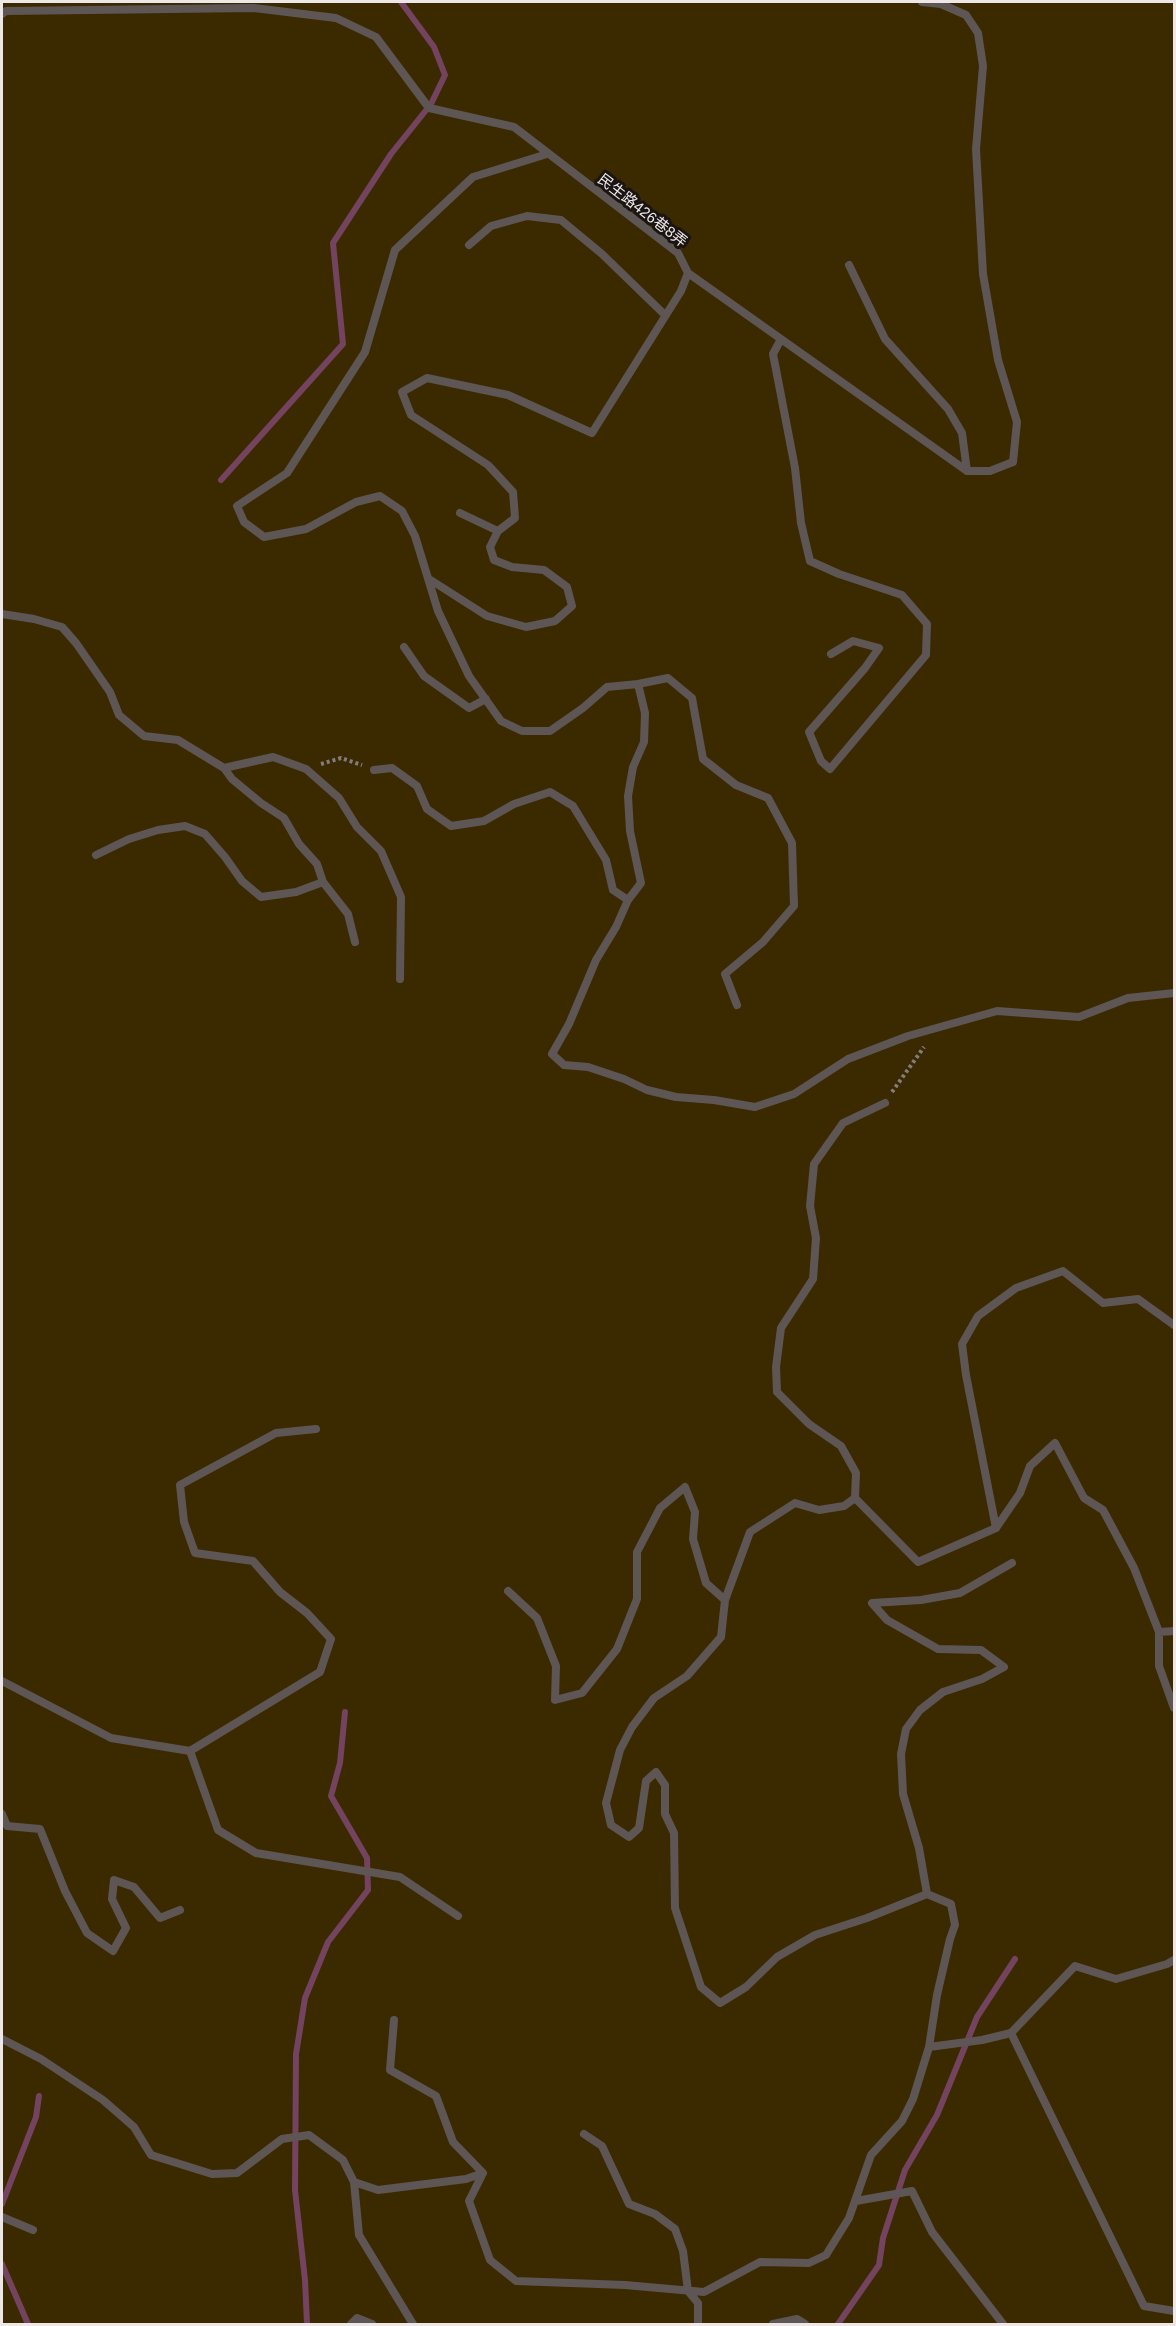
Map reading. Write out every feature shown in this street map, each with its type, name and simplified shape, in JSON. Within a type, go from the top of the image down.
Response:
[{"type":"lane","points":[[429,579],[487,616],[526,627],[555,621],[572,606],[567,586],[544,570],[512,567],[494,560],[490,547],[498,531],[515,518],[513,492],[488,465],[411,415],[402,392],[427,378],[508,395],[592,432],[681,291],[688,273],[967,471],[990,471],[1013,462],[1017,422],[998,360],[982,274],[976,149],[983,66],[978,33],[966,15],[940,4],[922,2]]},
{"type":"lane","name":"民生路426巷8弄","points":[[2,14],[6,11],[254,8],[336,18],[376,38],[429,108],[514,127],[678,253],[688,273]]},
{"type":"lane","points":[[547,154],[473,177],[395,250],[365,352],[287,473],[237,506],[244,522],[264,537],[306,529],[356,502],[380,496],[402,511],[414,536],[438,611],[452,645],[469,676],[501,722],[522,731],[550,731],[607,687],[668,678],[692,698],[703,759],[736,785],[768,798],[792,843],[794,906],[763,942],[725,974],[737,1005]]},
{"type":"lane","points":[[469,245],[491,226],[527,216],[561,220],[602,254],[665,315]]},
{"type":"lane","points":[[849,265],[885,339],[948,409],[962,432],[967,471]]},
{"type":"lane","points":[[781,339],[773,354],[795,468],[801,523],[810,561],[839,574],[902,595],[927,624],[926,655],[830,769],[821,761],[808,732],[866,668],[879,648],[853,641],[831,654]]},
{"type":"lane","points":[[459,513],[498,531]]},
{"type":"lane","points":[[2,614],[34,619],[62,627],[110,692],[119,715],[144,736],[178,740],[224,768],[232,779],[261,803],[284,818],[299,844],[317,864],[323,882],[348,914],[355,942]]},
{"type":"lane","points":[[404,647],[424,676],[469,708],[486,699]]},
{"type":"lane","points":[[638,684],[645,713],[644,742],[633,767],[628,796],[630,831],[641,884],[628,900],[616,927],[596,960],[569,1024],[552,1054],[564,1065],[588,1067],[624,1079],[647,1090],[676,1097],[755,1107],[794,1094],[848,1059],[908,1036],[997,1011],[1079,1017],[1128,998],[1174,993]]},
{"type":"lane","points":[[224,768],[273,757],[306,770],[339,798],[357,827],[381,851],[401,897],[400,979]]},
{"type":"lane","points":[[374,770],[392,768],[417,786],[427,809],[451,826],[484,821],[514,804],[550,792],[573,806],[606,860],[613,890],[628,900]]},
{"type":"lane","points":[[96,855],[129,839],[158,830],[185,826],[205,834],[242,881],[261,897],[296,892],[323,882]]},
{"type":"lane","points":[[885,1103],[843,1123],[814,1164],[810,1206],[816,1238],[813,1279],[781,1328],[776,1367],[777,1392],[809,1424],[841,1446],[856,1473],[855,1498],[918,1562],[996,1528],[1020,1493],[1030,1466],[1055,1443],[1084,1498],[1103,1510],[1134,1568],[1160,1632],[1159,1666],[1171,1690],[1174,1708]]},
{"type":"lane","points":[[996,1528],[962,1344],[978,1316],[1016,1288],[1063,1271],[1103,1303],[1138,1299],[1174,1326]]},
{"type":"lane","points":[[2,1681],[111,1738],[190,1751],[320,1672],[331,1639],[307,1613],[280,1592],[253,1561],[195,1553],[184,1522],[180,1485],[276,1433],[316,1429]]},
{"type":"lane","points":[[508,1591],[537,1617],[556,1666],[555,1700],[582,1693],[617,1649],[637,1599],[637,1552],[660,1508],[685,1487],[695,1512],[693,1539],[706,1583],[725,1600]]},
{"type":"lane","points":[[483,2173],[469,2201],[490,2260],[516,2281],[625,2285],[704,2292],[760,2262],[809,2263],[826,2255],[849,2218],[871,2155],[902,2121],[913,2099],[929,2047],[937,1995],[955,1925],[951,1904],[927,1894],[867,1918],[815,1935],[777,1957],[746,1987],[720,2002],[701,1987],[675,1908],[674,1833],[665,1814],[665,1785],[656,1772],[646,1781],[639,1828],[630,1837],[611,1825],[606,1803],[620,1750],[632,1727],[654,1698],[687,1676],[721,1637],[725,1600],[750,1532],[795,1503],[819,1510],[844,1506],[855,1498]]},
{"type":"lane","points":[[927,1894],[919,1848],[903,1794],[901,1754],[906,1730],[920,1710],[943,1692],[982,1679],[1004,1667],[981,1650],[938,1649],[887,1620],[872,1603],[921,1600],[960,1593],[1012,1563]]},
{"type":"lane","points":[[1160,1632],[1174,1631]]},
{"type":"lane","points":[[190,1751],[218,1830],[256,1852],[400,1876],[458,1916]]},
{"type":"lane","points":[[2,1814],[7,1826],[40,1829],[65,1891],[87,1933],[113,1951],[126,1928],[112,1899],[114,1880],[134,1887],[160,1918],[180,1910]]},
{"type":"lane","points":[[929,2047],[982,2040],[1011,2033],[1075,1966],[1116,1979],[1174,1960]]},
{"type":"lane","points":[[394,2020],[390,2070],[436,2096],[453,2142],[483,2173]]},
{"type":"lane","points":[[1011,2033],[1144,2306],[1174,2311]]},
{"type":"lane","points":[[2,2039],[41,2059],[103,2100],[134,2127],[151,2155],[212,2174],[237,2172],[282,2139],[309,2135],[343,2160],[354,2182],[359,2235],[413,2325]]},
{"type":"lane","points":[[584,2134],[602,2146],[629,2204],[655,2214],[675,2229],[683,2251],[688,2291],[698,2303],[698,2325]]},
{"type":"lane","points":[[354,2182],[378,2190],[466,2179],[483,2173]]},
{"type":"lane","points":[[856,2201],[912,2191],[932,2232],[1003,2325]]},
{"type":"lane","points":[[2,2217],[33,2230]]},
{"type":"lane","points":[[351,2325],[357,2318],[372,2325]]},
{"type":"lane","points":[[773,2325],[797,2319],[805,2325]]},
{"type":"path","points":[[306,770],[340,758],[374,770]]},
{"type":"path","points":[[885,1103],[923,1048],[941,1027]]},
{"type":"shaded area","points":[[2,2],[1174,2],[1174,2324],[2,2324]]},
{"type":"waterway","points":[[221,480],[343,344],[333,243],[391,154],[431,104],[445,75],[434,47],[401,2]]},
{"type":"waterway","points":[[307,2324],[305,2280],[295,2190],[296,2054],[305,1998],[328,1942],[368,1890],[367,1858],[331,1796],[340,1763],[345,1712]]},
{"type":"waterway","points":[[838,2324],[879,2265],[883,2238],[905,2170],[937,2115],[977,2017],[1015,1959]]},
{"type":"waterway","points":[[2,2204],[36,2117],[39,2096]]},
{"type":"waterway","points":[[2,2264],[28,2324]]}]
